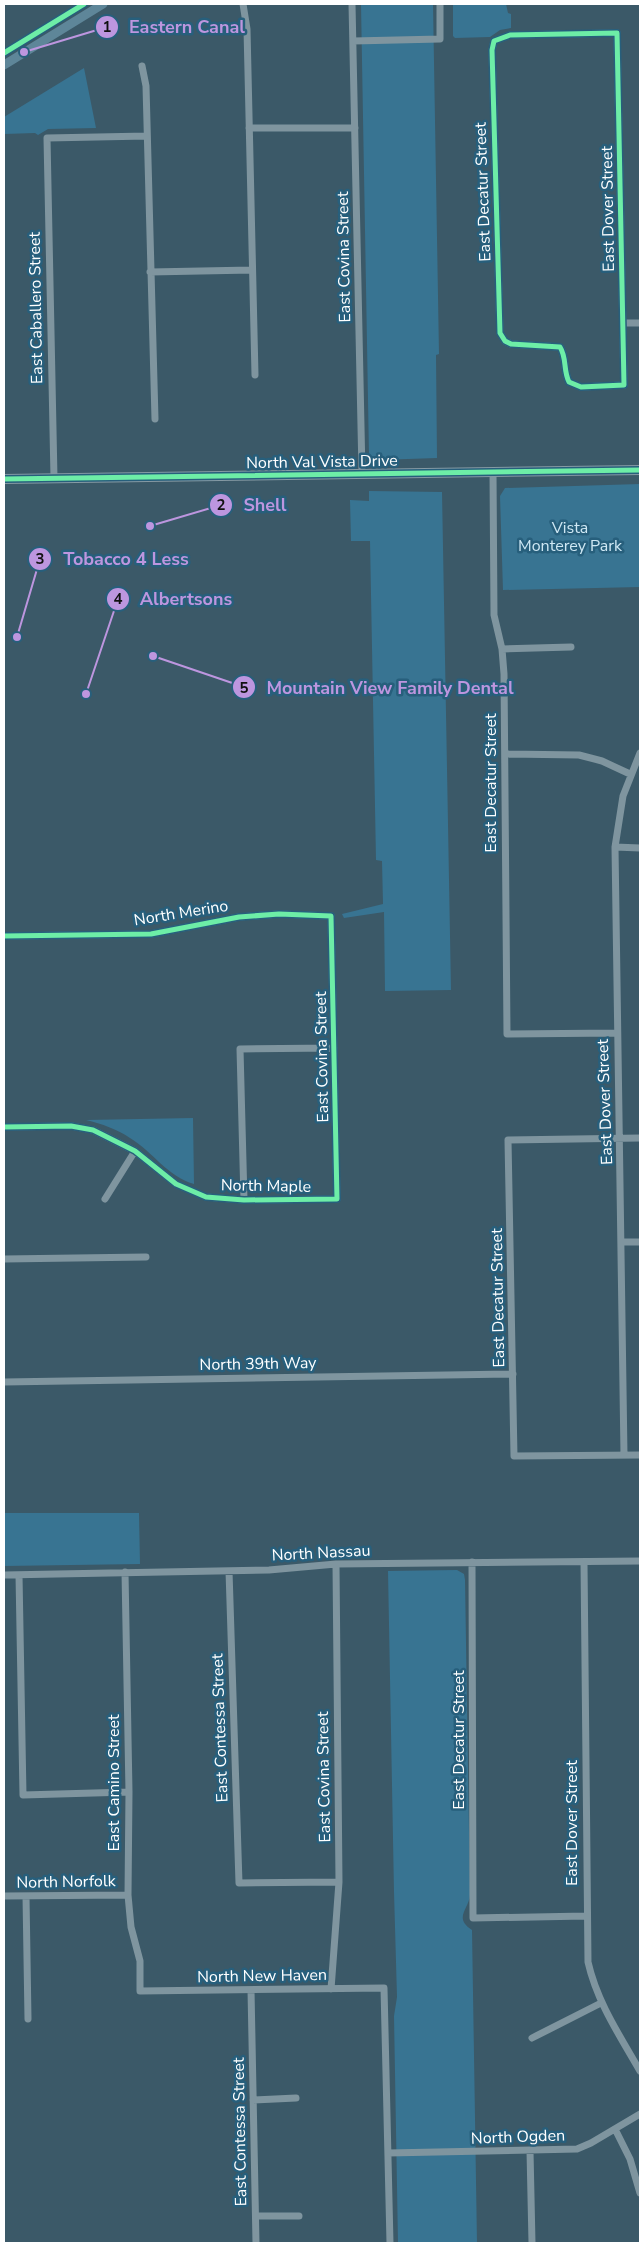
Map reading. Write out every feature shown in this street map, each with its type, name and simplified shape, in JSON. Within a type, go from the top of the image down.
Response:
[{"type":"main road","name":"North Val Vista Drive","points":[[4,479],[640,470]]},
{"type":"street","points":[[243,4],[247,29],[255,375]]},
{"type":"street","name":"East Covina Street","points":[[352,4],[362,474]]},
{"type":"street","points":[[353,41],[440,39],[440,4]]},
{"type":"street","name":"East Decatur Street","points":[[617,33],[510,35],[494,41],[492,50],[500,333],[505,341],[518,345],[560,346],[564,354],[565,374],[569,382],[581,387],[624,385]]},
{"type":"street","name":"East Dover Street","points":[[617,33],[624,385]]},
{"type":"street","points":[[142,66],[145,79],[155,418]]},
{"type":"street","points":[[249,128],[355,128]]},
{"type":"street","name":"East Caballero Street","points":[[54,478],[47,138],[147,136]]},
{"type":"street","points":[[150,272],[252,270]]},
{"type":"street","points":[[623,323],[640,323]]},
{"type":"street","name":"East Decatur Street","points":[[493,472],[494,615],[502,649],[505,754],[507,1034],[617,1033]]},
{"type":"street","points":[[502,649],[571,647]]},
{"type":"street","name":"East Dover Street","points":[[624,1455],[615,847],[623,796],[630,774],[640,753]]},
{"type":"street","points":[[505,754],[579,755],[602,761],[630,774]]},
{"type":"street","points":[[615,847],[640,848]]},
{"type":"street","name":"North Merino","points":[[4,936],[151,934],[239,917],[280,914],[332,916]]},
{"type":"street","name":"East Covina Street","points":[[332,916],[337,1199]]},
{"type":"street","points":[[244,1200],[240,1049],[334,1048]]},
{"type":"street","name":"North Maple","points":[[4,1127],[71,1126],[93,1130],[135,1151],[176,1184],[206,1197],[244,1200],[337,1199]]},
{"type":"street","points":[[620,1138],[640,1138]]},
{"type":"street","name":"East Decatur Street","points":[[620,1138],[508,1140],[514,1456],[624,1455]]},
{"type":"street","points":[[105,1200],[135,1151]]},
{"type":"street","points":[[622,1242],[640,1242]]},
{"type":"street","points":[[4,1259],[146,1257]]},
{"type":"street","name":"North 39th Way","points":[[4,1382],[513,1374]]},
{"type":"street","points":[[624,1455],[640,1455]]},
{"type":"street","name":"North Nassau","points":[[4,1575],[269,1570],[336,1564],[640,1561]]},
{"type":"street","name":"East Decatur Street","points":[[472,1562],[473,1918],[586,1916]]},
{"type":"street","name":"East Dover Street","points":[[584,1562],[586,1916],[588,1962],[593,1984],[601,2004],[640,2071]]},
{"type":"street","name":"East Covina Street","points":[[332,1989],[339,1882],[336,1564]]},
{"type":"street","name":"East Contessa Street","points":[[229,1571],[239,1883],[339,1882]]},
{"type":"street","name":"East Camino Street","points":[[125,1572],[129,1792],[128,1895],[131,1927],[140,1961],[140,1992]]},
{"type":"street","points":[[19,1575],[24,1795],[129,1792]]},
{"type":"street","name":"North Norfolk","points":[[4,1896],[128,1895]]},
{"type":"street","points":[[26,1896],[28,2019]]},
{"type":"street","name":"North New Haven","points":[[140,1992],[384,1988],[388,2153]]},
{"type":"street","name":"East Contessa Street","points":[[251,1990],[256,2243]]},
{"type":"street","points":[[532,2038],[601,2004]]},
{"type":"street","points":[[253,2100],[296,2098]]},
{"type":"street","name":"North Ogden","points":[[388,2153],[577,2149],[640,2114]]},
{"type":"street","points":[[615,2129],[630,2159],[640,2193]]},
{"type":"street","points":[[530,2151],[532,2243]]},
{"type":"street","points":[[388,2153],[390,2243]]},
{"type":"street","points":[[256,2216],[299,2216]]},
{"type":"green space","points":[[361,4],[433,4],[439,354],[436,355],[437,458],[378,460],[369,456]]},
{"type":"green space","points":[[453,4],[506,4],[508,13],[511,14],[511,28],[500,30],[490,37],[455,38],[453,36]]},
{"type":"green space","points":[[84,68],[96,128],[48,129],[38,135],[35,133],[4,134],[4,117]]},
{"type":"green space","name":"Vista Monterey Park","points":[[640,484],[640,587],[503,590],[500,496],[505,488]]},
{"type":"green space","points":[[369,491],[442,492],[451,990],[385,991],[384,912],[344,918],[342,914],[383,904],[382,861],[376,860],[370,541],[351,541],[350,500],[369,501]]},
{"type":"green space","points":[[193,1118],[194,1184],[176,1176],[125,1135],[109,1127],[86,1120]]},
{"type":"green space","points":[[4,1513],[139,1513],[140,1564],[4,1566]]},
{"type":"green space","points":[[457,1570],[464,1574],[465,1580],[470,1895],[463,1917],[466,1926],[472,1930],[477,2243],[398,2243],[394,2016],[397,1997],[388,1571]]},
{"type":"waterway","points":[[4,65],[103,4]]},
{"type":"cycle path","points":[[4,53],[84,4]]},
{"type":"cycle path","points":[[617,33],[624,385],[581,387],[569,382],[564,355],[560,347],[511,344],[505,341],[500,333],[492,50],[494,41],[510,35],[617,33]]},
{"type":"cycle path","points":[[4,479],[640,470]]},
{"type":"cycle path","points":[[4,936],[151,934],[239,917],[279,914],[331,916],[337,1199],[244,1200],[206,1197],[176,1184],[135,1151],[93,1130],[71,1126],[4,1127]]},
{"type":"place","name":"Eastern Canal","points":[[24,52]]},
{"type":"place","name":"Shell","points":[[150,526]]},
{"type":"place","name":"Tobacco 4 Less","points":[[17,637]]},
{"type":"place","name":"Mountain View Family Dental","points":[[153,656]]},
{"type":"place","name":"Albertsons","points":[[86,694]]}]
